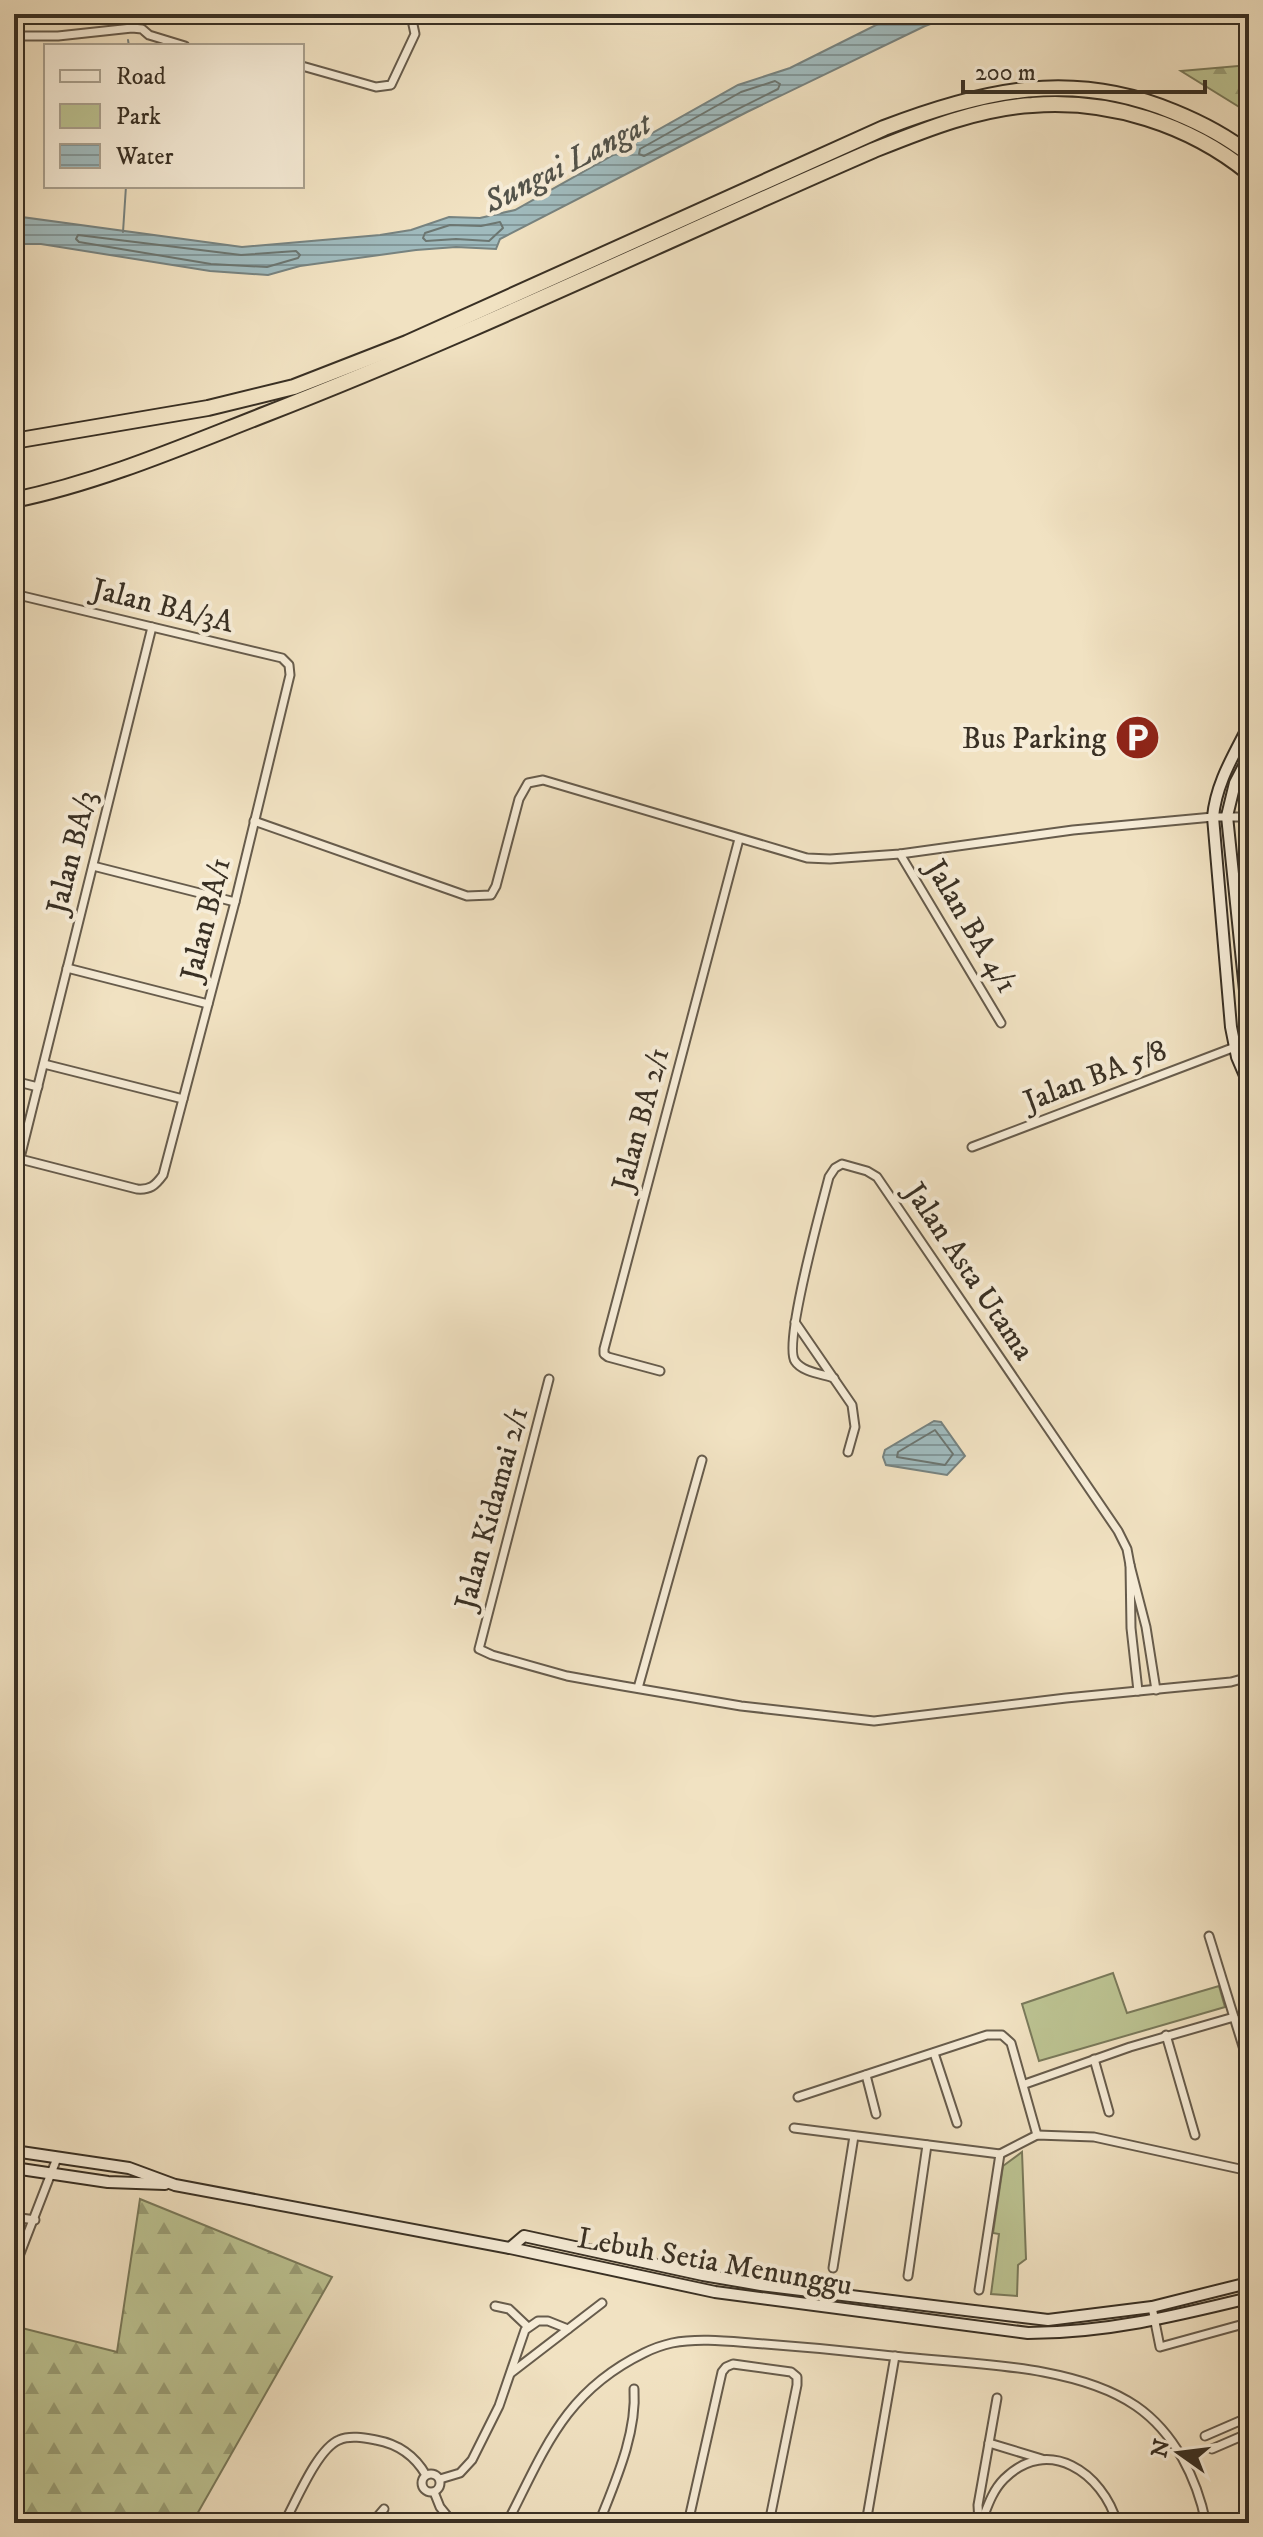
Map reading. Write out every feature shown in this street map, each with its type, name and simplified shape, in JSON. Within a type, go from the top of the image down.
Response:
[{"type":"highway","points":[[14,441],[208,408],[294,387],[407,343],[884,128],[921,114],[994,94],[1033,87],[1074,87],[1119,94],[1201,123],[1249,154]]},
{"type":"highway","points":[[14,500],[54,492],[132,466],[366,375],[874,150],[954,121],[1030,105],[1060,104],[1112,109],[1162,123],[1190,136],[1249,173]]},
{"type":"street","points":[[304,67],[376,87],[391,85],[415,34],[412,20],[405,14]]},
{"type":"street","points":[[14,36],[58,36],[121,28],[142,29],[149,35],[181,44]]},
{"type":"street","name":"Jalan BA/3A","points":[[14,594],[282,658],[289,665],[290,675]]},
{"type":"street","name":"Jalan BA/3","points":[[14,1182],[152,627]]},
{"type":"street","name":"Jalan BA/1","points":[[20,1159],[137,1189],[147,1190],[163,1175],[235,902],[290,675]]},
{"type":"street","points":[[1249,725],[1221,781],[1213,817],[1231,1027],[1249,1085]]},
{"type":"street","points":[[1249,756],[1235,783],[1227,816],[1244,944],[1249,1029]]},
{"type":"street","points":[[254,821],[478,897],[491,895],[496,886],[519,799],[528,783],[535,780],[807,858],[900,854],[1073,830],[1213,817],[1249,817]]},
{"type":"street","name":"Jalan BA 2/1","points":[[660,1371],[608,1357],[604,1349],[739,839]]},
{"type":"street","name":"Jalan BA 4/1","points":[[900,854],[1001,1023]]},
{"type":"street","points":[[93,866],[235,902]]},
{"type":"street","points":[[67,968],[208,1004]]},
{"type":"street","name":"Jalan BA 5/8","points":[[972,1147],[1235,1047]]},
{"type":"street","points":[[44,1064],[183,1099]]},
{"type":"street","points":[[14,1081],[38,1087]]},
{"type":"street","name":"Jalan Asta Utama","points":[[834,1378],[801,1368],[791,1354],[795,1322],[829,1177],[842,1164],[877,1177],[1118,1531],[1127,1549],[1146,1627],[1156,1690]]},
{"type":"street","points":[[795,1322],[852,1405],[855,1427],[848,1452]]},
{"type":"street","name":"Jalan Kidamai 2/1","points":[[549,1379],[479,1649],[567,1676],[638,1688]]},
{"type":"street","points":[[702,1460],[638,1688],[741,1706],[874,1721],[1231,1682],[1249,1677]]},
{"type":"street","name":"Jalan Asta Utama","points":[[1130,1565],[1131,1628],[1138,1691]]},
{"type":"street","points":[[1209,1936],[1249,2066]]},
{"type":"street","points":[[14,1966],[14,2004]]},
{"type":"street","points":[[1025,2084],[1166,2035],[1234,2017]]},
{"type":"street","points":[[798,2097],[987,2035],[1002,2035],[1011,2043],[1037,2135]]},
{"type":"street","points":[[1166,2035],[1195,2135]]},
{"type":"street","points":[[934,2053],[957,2123]]},
{"type":"street","points":[[1094,2059],[1109,2112]]},
{"type":"street","points":[[866,2075],[876,2114]]},
{"type":"street","points":[[794,2128],[1000,2154],[1037,2135],[1094,2137],[1249,2171]]},
{"type":"street","points":[[833,2268],[854,2136]]},
{"type":"street","points":[[908,2276],[927,2145]]},
{"type":"street","points":[[14,2151],[129,2168],[175,2185]]},
{"type":"street","points":[[979,2290],[1000,2154]]},
{"type":"street","points":[[14,2269],[57,2158]]},
{"type":"street","points":[[14,2168],[108,2182],[175,2185]]},
{"type":"street","name":"Lebuh Setia Menunggu","points":[[175,2185],[510,2248],[715,2292],[1028,2333],[1155,2322],[1249,2298]]},
{"type":"street","points":[[14,2217],[35,2220]]},
{"type":"street","name":"Lebuh Setia Menunggu","points":[[510,2248],[524,2236],[703,2275],[764,2285],[1048,2320],[1152,2307],[1244,2284]]},
{"type":"street","points":[[1249,2268],[1244,2284],[1249,2298]]},
{"type":"street","points":[[760,2299],[764,2285]]},
{"type":"street","points":[[511,2373],[602,2303]]},
{"type":"street","points":[[495,2306],[509,2309],[528,2327]]},
{"type":"street","points":[[1152,2307],[1160,2347],[1240,2325],[1249,2327]]},
{"type":"street","points":[[440,2479],[460,2473],[472,2460],[499,2406],[521,2338],[528,2327],[538,2321],[548,2321],[568,2329]]},
{"type":"street","points":[[507,2523],[568,2411],[606,2375],[672,2343],[722,2341],[818,2347],[1014,2367],[1071,2379],[1116,2395],[1137,2407],[1171,2440],[1194,2482],[1206,2523]]},
{"type":"street","points":[[866,2523],[895,2356]]},
{"type":"street","points":[[688,2523],[722,2372],[733,2364],[791,2372],[797,2377],[769,2523]]},
{"type":"street","points":[[599,2523],[634,2414],[634,2389]]},
{"type":"street","points":[[980,2523],[978,2505],[997,2398]]},
{"type":"street","points":[[1205,2436],[1249,2417]]},
{"type":"street","points":[[1212,2449],[1249,2433]]},
{"type":"street","points":[[284,2523],[321,2456],[329,2445],[338,2440],[366,2439],[399,2447],[421,2465],[426,2475]]},
{"type":"street","points":[[989,2443],[1066,2464],[1089,2475],[1106,2496],[1117,2523]]},
{"type":"street","points":[[980,2523],[995,2491],[1005,2479],[1020,2467],[1044,2460]]},
{"type":"street","points":[[436,2474],[440,2479],[440,2485],[434,2492],[423,2487],[422,2480],[426,2475],[436,2474]]},
{"type":"street","points":[[434,2492],[440,2507],[453,2523]]},
{"type":"street","points":[[372,2523],[384,2509]]},
{"type":"green space","points":[[1249,65],[1249,113],[1181,71]]},
{"type":"green space","points":[[1113,1973],[1127,2013],[1219,1986],[1225,2007],[1039,2061],[1022,2004]]},
{"type":"green space","points":[[1022,2152],[1026,2259],[1018,2265],[1017,2296],[991,2294],[999,2234],[993,2233],[1003,2166]]},
{"type":"green space","points":[[140,2199],[332,2277],[192,2523],[14,2523],[14,2326],[117,2352]]},
{"type":"water","points":[[898,14],[958,14],[925,26],[747,112],[500,239],[496,249],[456,247],[416,250],[300,266],[268,275],[210,271],[41,244],[14,244],[14,216],[242,247],[380,235],[411,230],[449,217],[480,218],[515,210],[738,85],[790,68]]},
{"type":"water","points":[[934,1421],[941,1422],[965,1456],[947,1475],[886,1465],[883,1457],[885,1450]]},
{"type":"waterway","points":[[127,14],[128,23]]},
{"type":"waterway","points":[[128,40],[129,44]]},
{"type":"waterway","points":[[123,232],[126,188]]},
{"type":"place","name":"Bus Parking","points":[[1137,738]]},
{"type":"water label","name":"Sungai Langat","points":[[567,162]]}]
